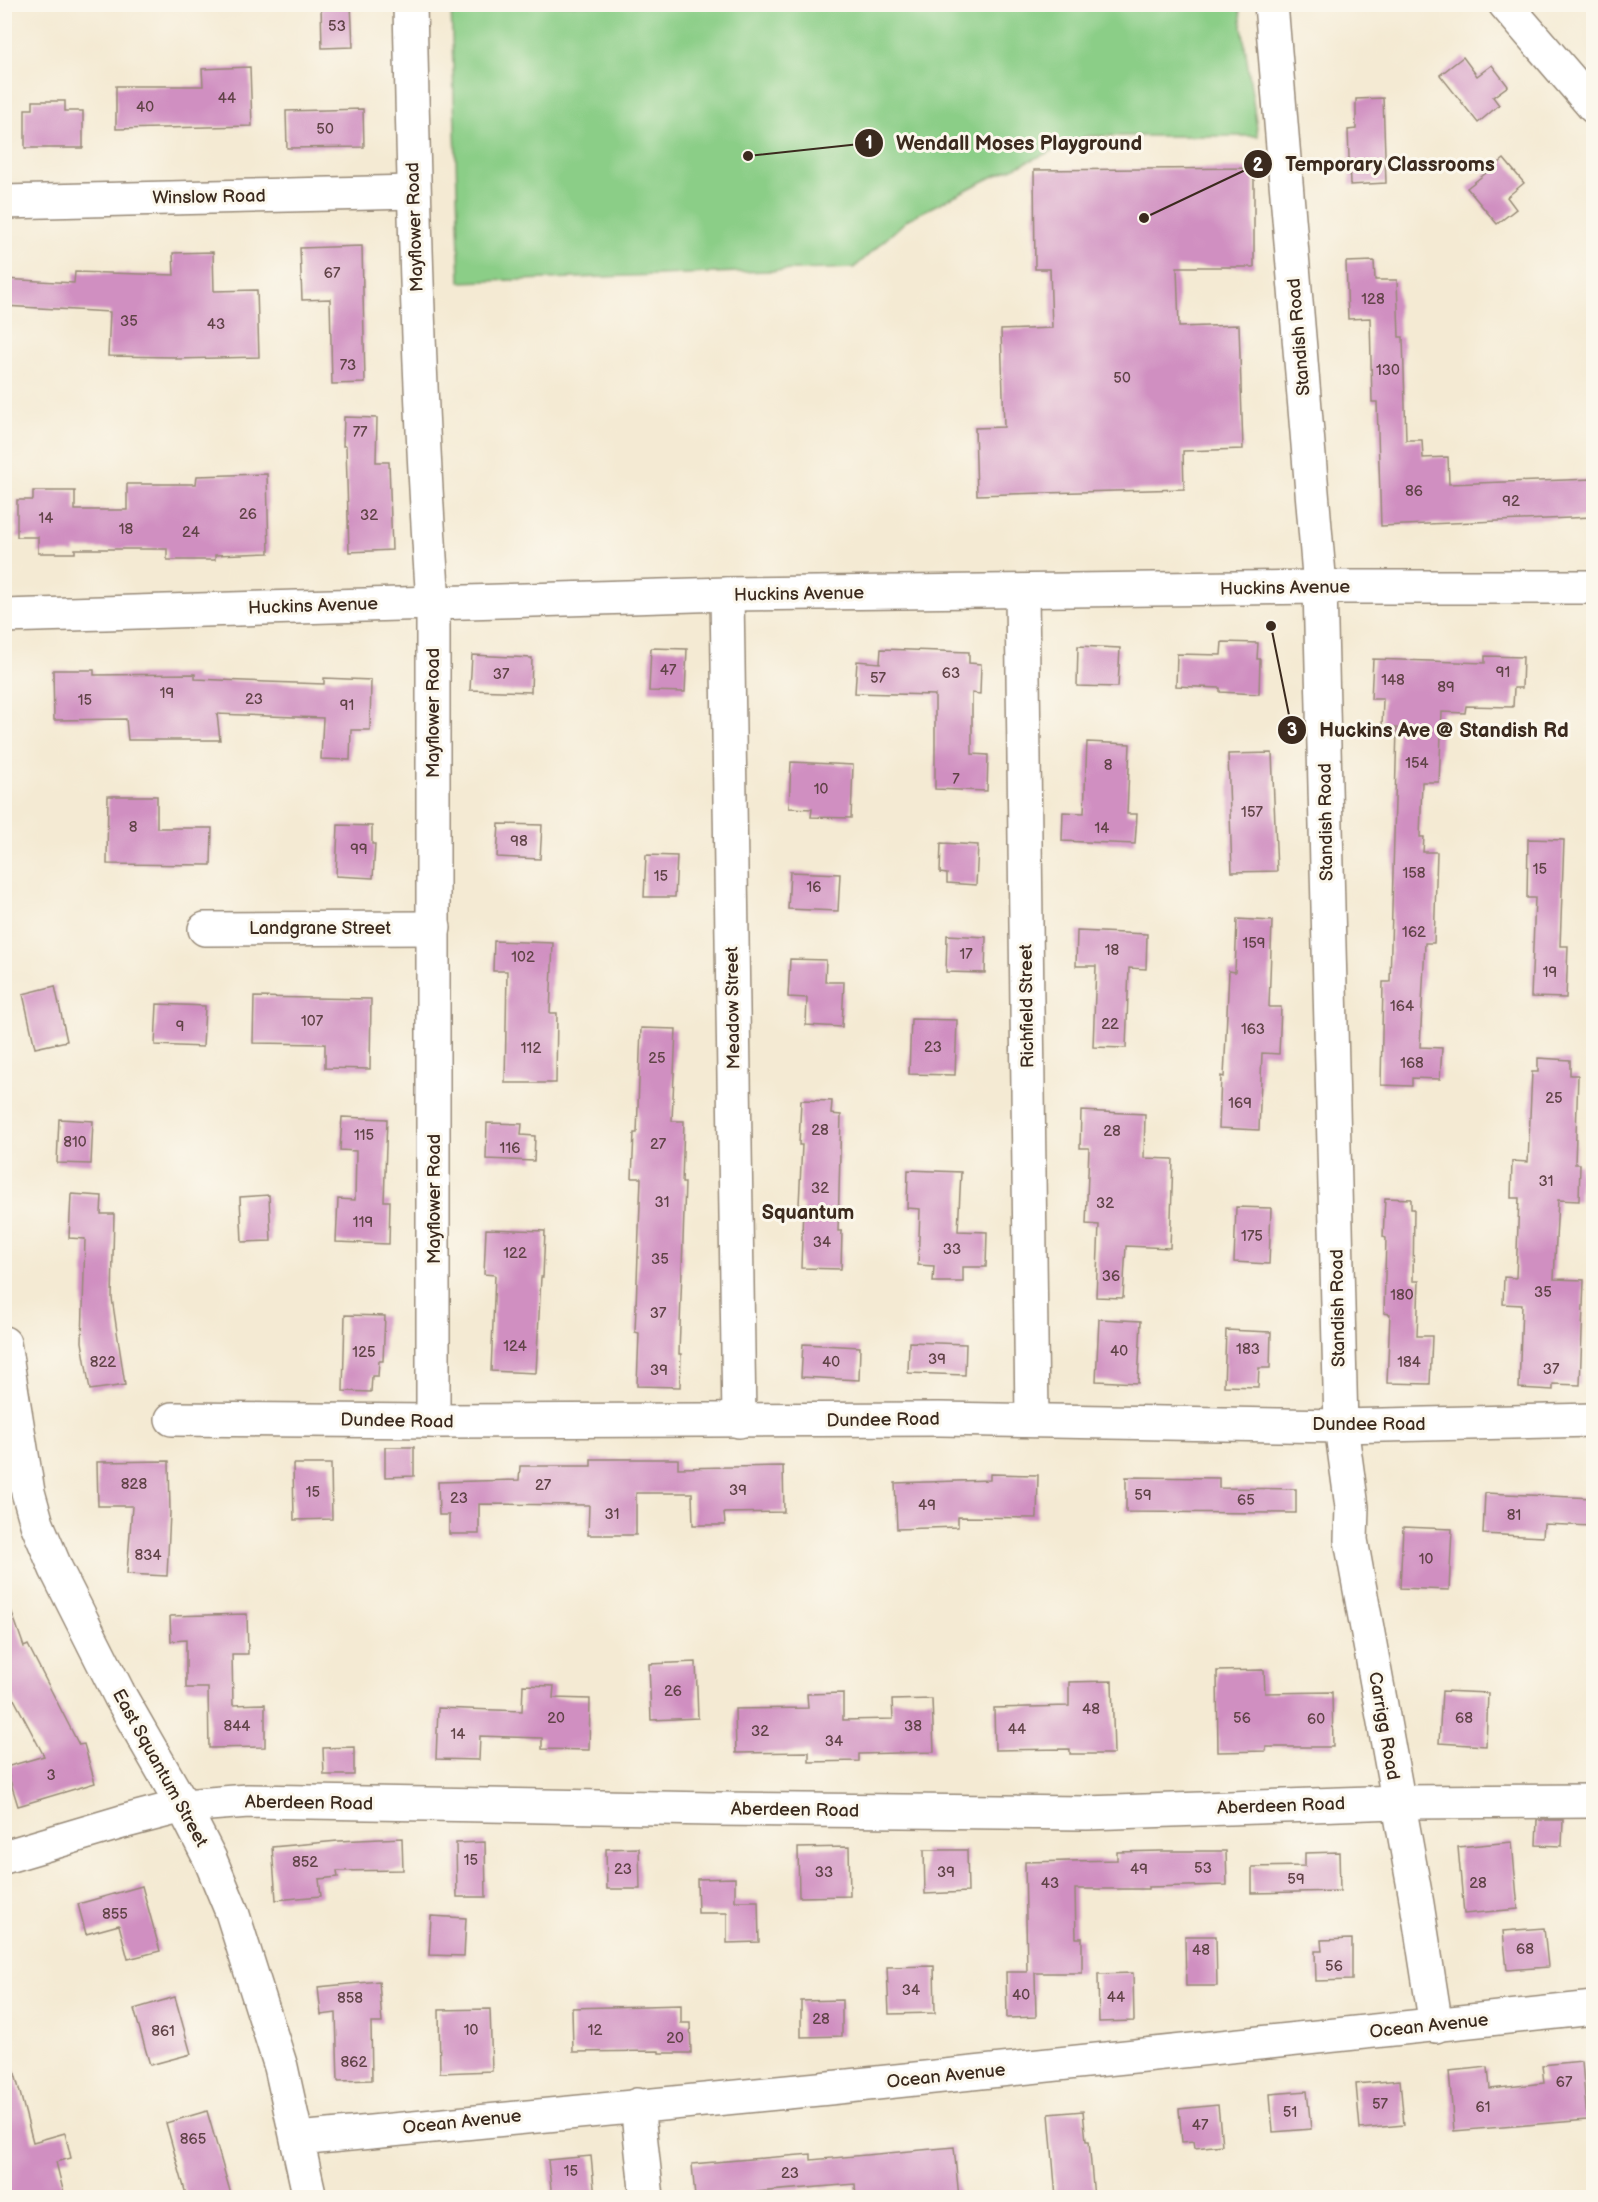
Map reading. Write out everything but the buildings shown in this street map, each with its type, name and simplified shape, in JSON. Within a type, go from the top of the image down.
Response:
[{"type":"street","name":"Mayflower Road","points":[[410,4],[413,192],[433,602],[433,1421]]},
{"type":"street","name":"Standish Road","points":[[1271,4],[1320,587],[1341,1426]]},
{"type":"street","points":[[1505,4],[1593,107]]},
{"type":"street","name":"Winslow Road","points":[[4,202],[413,192]]},
{"type":"street","name":"Huckins Avenue","points":[[4,616],[727,594],[1593,586]]},
{"type":"street","name":"Richfield Street","points":[[1022,592],[1032,1420]]},
{"type":"street","name":"Meadow Street","points":[[727,594],[739,1421]]},
{"type":"street","name":"Landgrane Street","points":[[205,929],[434,927]]},
{"type":"street","name":"East Squantum Street","points":[[4,1342],[28,1492],[48,1553],[120,1696],[183,1806],[210,1859],[232,1912],[281,2067],[310,2198]]},
{"type":"street","name":"Dundee Road","points":[[172,1419],[739,1421],[939,1419],[1341,1426],[1593,1420]]},
{"type":"street","name":"Carrigg Road","points":[[1341,1426],[1353,1507],[1351,1540],[1417,1904],[1436,2026]]},
{"type":"street","name":"Aberdeen Road","points":[[4,1857],[183,1806],[248,1801],[1088,1813],[1397,1802],[1593,1802]]},
{"type":"street","name":"Ocean Avenue","points":[[298,2139],[829,2088],[1593,2008]]},
{"type":"street","points":[[637,2105],[647,2198]]},
{"type":"green space","points":[[451,5],[1239,5],[1258,136],[1087,136],[992,177],[908,219],[854,268],[460,282]]},
{"type":"place","name":"Wendall Moses Playground","points":[[748,156]]},
{"type":"place","name":"Temporary Classrooms","points":[[1144,218]]},
{"type":"place","name":"Huckins Ave @ Standish Rd","points":[[1271,626]]},
{"type":"district","name":"Squantum","points":[[808,1213]]}]
